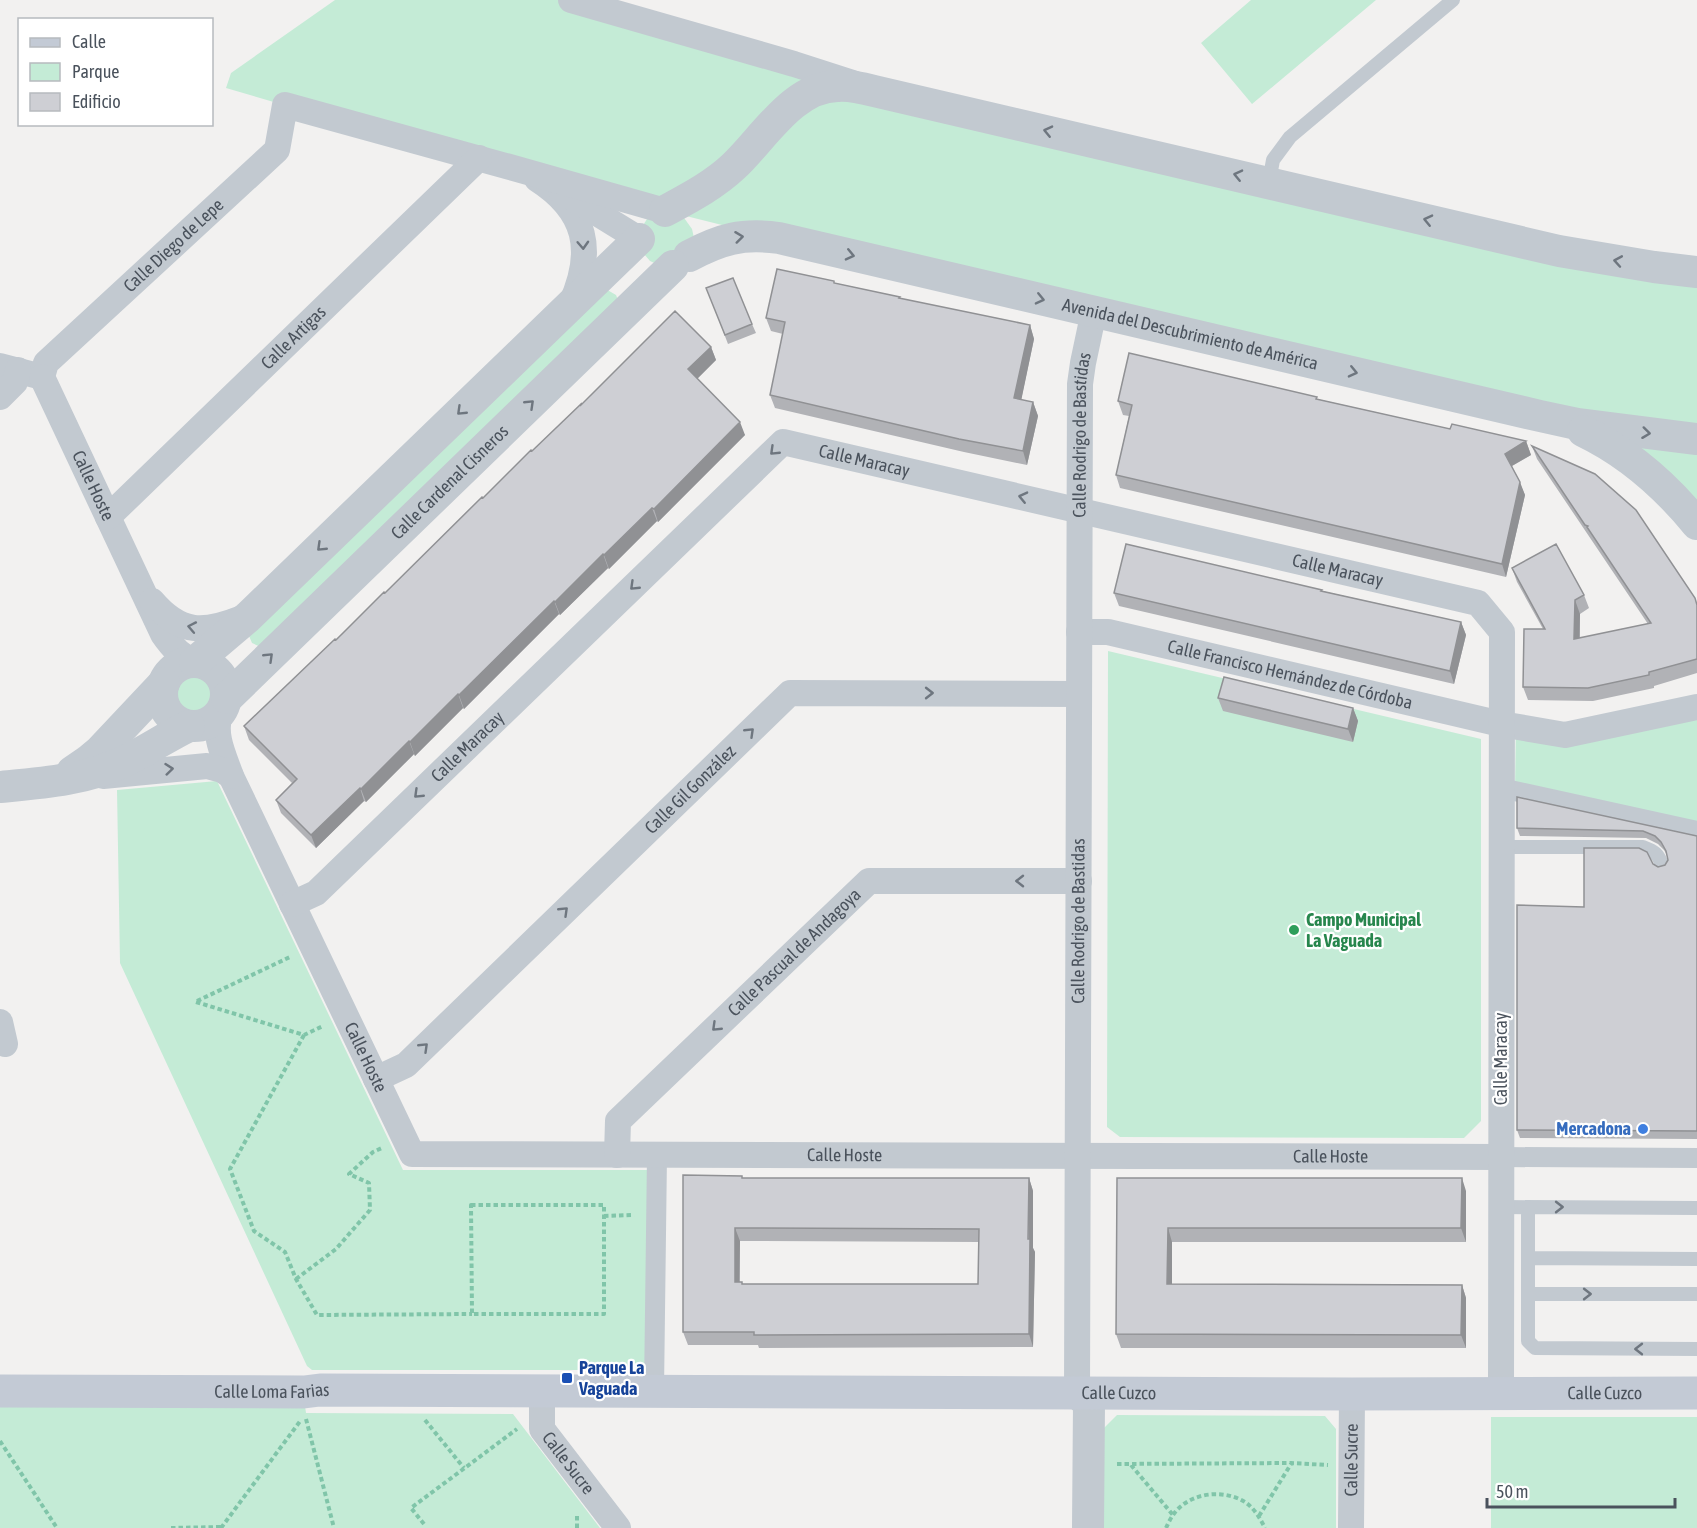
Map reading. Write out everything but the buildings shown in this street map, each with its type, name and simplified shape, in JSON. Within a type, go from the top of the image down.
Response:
[{"type":"main road","name":"Calle Loma Farias","points":[[0,1391],[542,1391]]},
{"type":"main road","name":"Calle Cuzco","points":[[542,1391],[1697,1394]]},
{"type":"street","points":[[571,0],[794,64],[874,91]]},
{"type":"street","points":[[479,158],[665,211],[680,215],[692,229],[694,238],[693,248],[681,261],[659,265],[650,261],[644,254],[639,239],[642,226],[647,219],[665,211],[721,178],[785,111],[807,95],[818,89],[837,86],[874,91],[1559,251],[1697,272]]},
{"type":"street","name":"Calle Diego de Lepe","points":[[0,397],[15,382],[20,371],[46,363],[277,150],[285,105],[479,158]]},
{"type":"street","name":"Calle Artigas","points":[[108,517],[479,158]]},
{"type":"street","points":[[524,171],[639,239]]},
{"type":"street","points":[[524,171],[561,196],[573,213],[583,234],[583,270],[570,306]]},
{"type":"street","name":"Avenida del Descubrimiento de América","points":[[681,261],[714,243],[729,238],[767,237],[793,241],[1576,424],[1697,439]]},
{"type":"street","points":[[195,662],[248,617],[639,239]]},
{"type":"street","name":"Calle Cardenal Cisneros","points":[[223,706],[681,261]]},
{"type":"street","points":[[1654,267],[1697,265]]},
{"type":"street","name":"Calle Rodrigo de Bastidas","points":[[1088,1528],[1089,1404],[1077,1392],[1080,374],[1094,311]]},
{"type":"street","name":"Calle Hoste","points":[[20,371],[108,517],[163,634],[168,658],[164,683]]},
{"type":"street","points":[[1540,416],[1574,427],[1629,457],[1664,486],[1697,524]]},
{"type":"street","name":"Calle Maracay","points":[[292,904],[316,893],[783,442],[1478,603],[1502,632],[1501,1394]]},
{"type":"street","points":[[139,583],[160,610],[183,625],[201,629],[212,628],[248,617]]},
{"type":"street","name":"Calle Francisco Hernández de Córdoba","points":[[1079,632],[1108,632],[1501,724]]},
{"type":"street","name":"Calle Hoste","points":[[163,634],[177,651],[195,662]]},
{"type":"street","points":[[104,766],[173,669],[187,662],[210,665],[225,682],[223,706],[206,725],[181,724],[168,714],[162,699],[164,683]]},
{"type":"street","name":"Calle Gil González","points":[[376,1079],[406,1065],[790,693],[1079,694]]},
{"type":"street","name":"Calle Hoste","points":[[223,706],[217,722],[218,735],[231,776],[412,1154],[1697,1158]]},
{"type":"street","points":[[1501,724],[1565,735],[1697,707]]},
{"type":"street","points":[[0,787],[51,782],[79,769],[122,763],[189,726]]},
{"type":"street","name":"Calle Hoste","points":[[189,726],[231,776]]},
{"type":"street","points":[[104,766],[207,766],[222,770],[231,776]]},
{"type":"street","points":[[1501,788],[1697,831]]},
{"type":"street","name":"Calle Pascual de Andagoya","points":[[618,1155],[618,1121],[869,881],[1079,881]]},
{"type":"street","points":[[654,1391],[657,1155]]},
{"type":"street","name":"Calle Sucre","points":[[542,1391],[542,1429],[618,1528]]},
{"type":"street","name":"Calle Sucre","points":[[1351,1528],[1352,1394]]},
{"type":"lane","points":[[1269,182],[1273,160],[1290,138],[1453,0]]},
{"type":"lane","points":[[1500,848],[1643,848],[1653,851],[1659,857],[1662,866]]},
{"type":"lane","points":[[1501,1207],[1697,1208]]},
{"type":"lane","points":[[1528,1207],[1528,1341],[1535,1348],[1697,1349]]},
{"type":"lane","points":[[1528,1258],[1697,1259]]},
{"type":"lane","points":[[1528,1294],[1697,1294]]},
{"type":"path","points":[[299,953],[196,1002],[304,1035]]},
{"type":"path","points":[[332,1022],[304,1035],[230,1169],[254,1231],[285,1252],[296,1279],[316,1315],[604,1314],[603,1205],[471,1205],[472,1314]]},
{"type":"path","points":[[296,1279],[336,1249],[370,1210],[369,1183],[349,1174],[374,1152],[391,1144]]},
{"type":"path","points":[[604,1216],[656,1215]]},
{"type":"path","points":[[423,1414],[464,1468]]},
{"type":"path","points":[[171,1528],[221,1527],[305,1415],[334,1528]]},
{"type":"path","points":[[424,1524],[411,1508],[522,1425]]},
{"type":"path","points":[[0,1441],[57,1528]]},
{"type":"path","points":[[1259,1516],[1291,1463]]},
{"type":"path","points":[[1111,1464],[1336,1465]]},
{"type":"path","points":[[1131,1464],[1173,1515]]},
{"type":"path","points":[[1166,1528],[1173,1515],[1186,1502],[1203,1495],[1229,1495],[1246,1503],[1259,1516],[1265,1528]]},
{"type":"green space","points":[[335,0],[571,0],[794,64],[1697,272],[1697,524],[1611,446],[682,215],[692,229],[694,238],[659,265],[650,261],[644,254],[642,227],[647,219],[226,88],[231,73]]},
{"type":"green space","points":[[1251,0],[1376,0],[1252,104],[1201,43]]},
{"type":"green space","points":[[604,288],[616,295],[620,305],[265,649],[252,643],[247,631]]},
{"type":"green space","name":"Campo Municipal La Vaguada","points":[[1108,651],[1481,739],[1481,1121],[1464,1138],[1120,1137],[1107,1127]]},
{"type":"green space","points":[[179,665],[206,665],[216,670],[225,683],[206,725],[180,721],[167,712],[163,702],[164,688],[171,672]]},
{"type":"green space","points":[[1697,707],[1697,831],[1515,791],[1516,724],[1565,735]]},
{"type":"green space","points":[[217,781],[403,1170],[657,1170],[654,1370],[312,1370],[307,1366],[120,963],[117,790]]},
{"type":"green space","points":[[0,1405],[305,1406],[306,1413],[513,1414],[600,1528],[0,1528]]},
{"type":"green space","points":[[1117,1415],[1325,1416],[1336,1429],[1336,1528],[1101,1528],[1101,1431]]},
{"type":"green space","points":[[1491,1417],[1697,1417],[1697,1528],[1491,1528]]},
{"type":"place","name":"Campo Municipal La Vaguada","points":[[1294,930]]},
{"type":"place","name":"Mercadona","points":[[1643,1129]]},
{"type":"place","name":"Parque La Vaguada","points":[[567,1378]]}]
